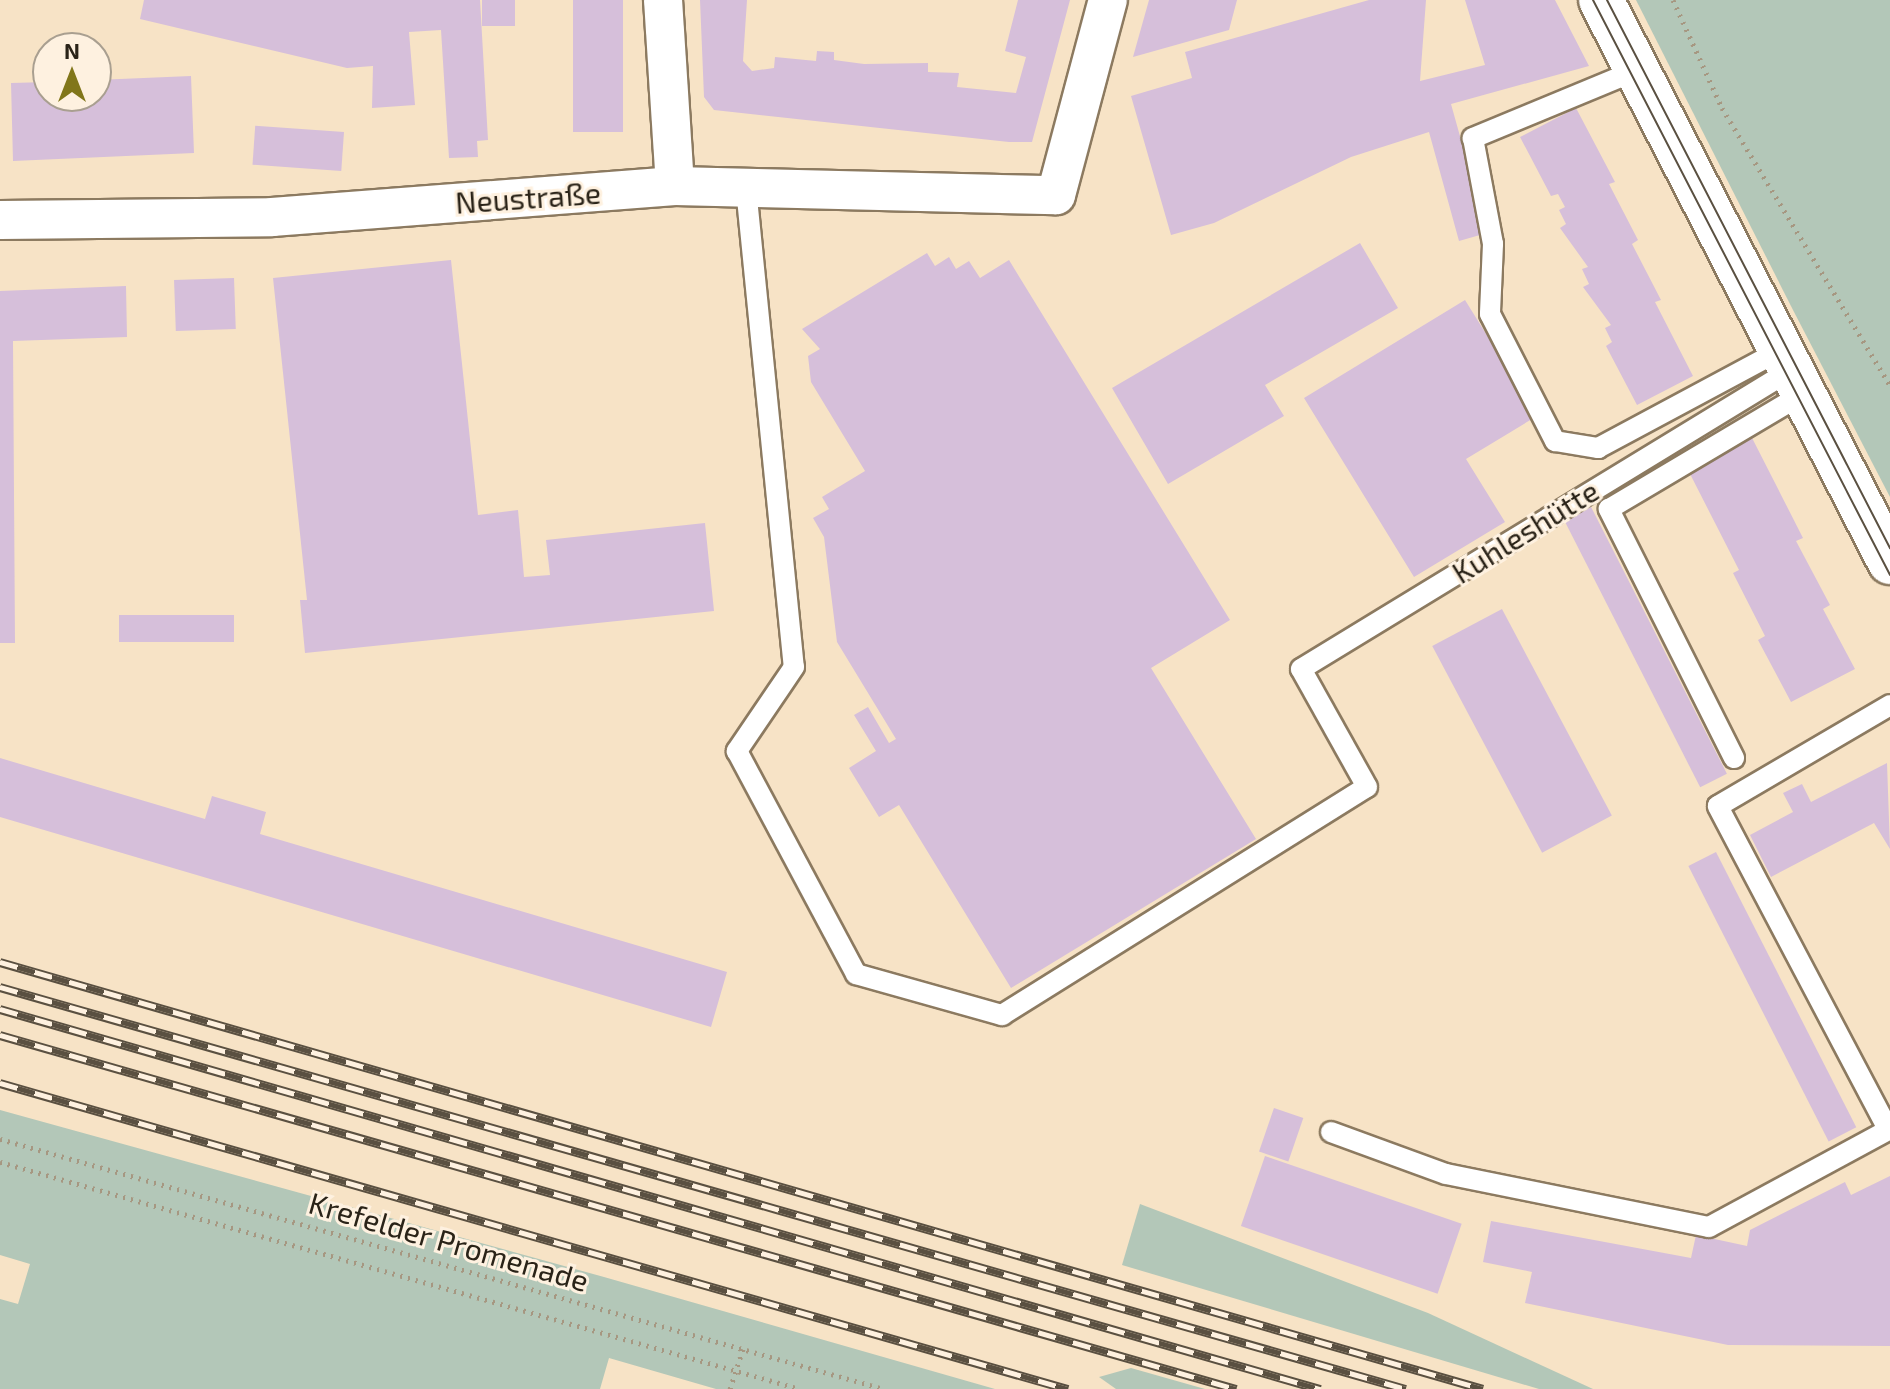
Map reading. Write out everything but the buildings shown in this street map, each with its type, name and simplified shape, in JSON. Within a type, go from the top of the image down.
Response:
[{"type":"street","points":[[663,0],[675,186]]},
{"type":"street","name":"Neustraße","points":[[0,220],[272,217],[675,186],[1056,195],[1108,0]]},
{"type":"street","points":[[1601,0],[1890,562]]},
{"type":"lane","name":"Kuhleshütte","points":[[1637,70],[1473,138],[1493,244],[1490,314],[1555,441],[1598,448],[1792,371]]},
{"type":"lane","name":"Kuhleshütte","points":[[746,188],[794,667],[737,751],[856,974],[1002,1015],[1367,787],[1301,669],[1749,392],[1792,371]]},
{"type":"lane","points":[[1734,758],[1609,509],[1792,371]]},
{"type":"lane","points":[[1331,1132],[1446,1174],[1709,1227],[1889,1129],[1718,806],[1890,705]]},
{"type":"path","points":[[1673,0],[1722,108],[1890,385]]},
{"type":"path","name":"Krefelder Promenade","points":[[0,1139],[884,1389]]},
{"type":"path","points":[[0,1162],[800,1389]]},
{"type":"path","points":[[730,1389],[743,1349]]},
{"type":"green space","points":[[1636,0],[1890,0],[1890,497],[1793,310]]},
{"type":"green space","points":[[0,1110],[995,1389],[716,1389],[609,1358],[600,1389],[0,1389],[0,1299],[18,1304],[30,1264],[0,1255]]},
{"type":"green space","points":[[1140,1204],[1428,1313],[1593,1389],[1539,1389],[1122,1265]]},
{"type":"green space","points":[[1131,1368],[1205,1389],[1116,1389],[1099,1377]]},
{"type":"tram line","points":[[1593,0],[1890,575]]},
{"type":"tram line","points":[[1607,0],[1890,548]]},
{"type":"railway","points":[[0,962],[1483,1389]]},
{"type":"railway","points":[[0,987],[1406,1389]]},
{"type":"railway","points":[[0,1009],[1320,1389]]},
{"type":"railway","points":[[0,1035],[1236,1389]]},
{"type":"railway","points":[[0,1083],[1068,1389]]}]
